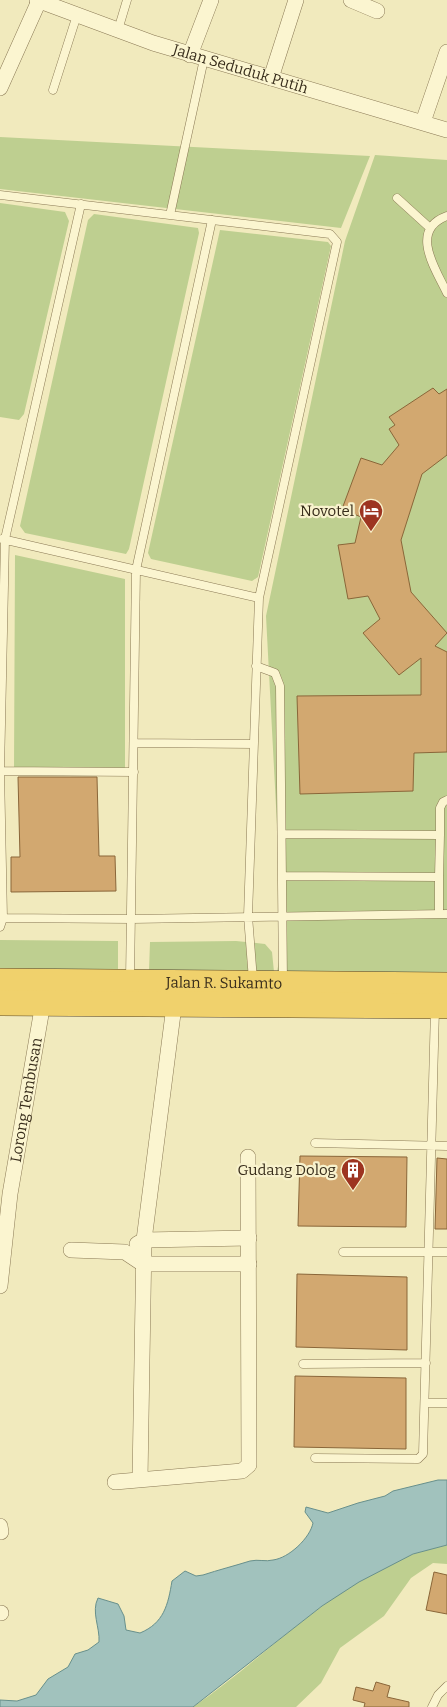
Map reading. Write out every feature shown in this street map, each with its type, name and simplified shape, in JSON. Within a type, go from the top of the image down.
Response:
[{"type":"highway","name":"Jalan R. Sukamto","points":[[0,981],[283,983],[443,999]]},
{"type":"highway","name":"Jalan R. Sukamto","points":[[0,1003],[174,1006],[443,999]]},
{"type":"street","name":"Jalan Seduduk Putih","points":[[38,0],[197,57],[447,130]]},
{"type":"street","points":[[0,88],[38,0]]},
{"type":"street","points":[[197,57],[212,0]]},
{"type":"street","points":[[271,78],[296,0]]},
{"type":"street","points":[[351,0],[377,11]]},
{"type":"street","points":[[423,122],[447,52]]},
{"type":"street","name":"Lorong Tembusan","points":[[0,1286],[2,1244],[43,1003]]},
{"type":"street","points":[[140,1479],[144,1240],[174,1006]]},
{"type":"street","points":[[115,1482],[242,1471],[249,1465],[248,1157]]},
{"type":"street","points":[[125,1252],[144,1240],[249,1238]]},
{"type":"street","points":[[71,1250],[125,1252],[143,1264],[249,1264]]},
{"type":"lane","points":[[118,30],[127,0]]},
{"type":"lane","points":[[53,90],[77,15]]},
{"type":"lane","points":[[170,215],[197,57]]},
{"type":"lane","points":[[0,195],[330,234],[337,242],[259,598],[248,916],[253,983]]},
{"type":"lane","points":[[398,198],[430,228]]},
{"type":"lane","points":[[0,927],[2,918],[0,771],[2,539],[81,204]]},
{"type":"lane","points":[[447,216],[436,220],[430,228],[427,247],[447,293]]},
{"type":"lane","points":[[130,983],[136,570],[212,220]]},
{"type":"lane","points":[[2,539],[259,598]]},
{"type":"lane","points":[[256,666],[270,670],[280,679],[283,983]]},
{"type":"lane","points":[[134,743],[254,744]]},
{"type":"lane","points":[[0,771],[134,772]]},
{"type":"lane","points":[[2,918],[132,919],[282,915],[443,914],[439,877],[440,808],[443,802],[447,800]]},
{"type":"lane","points":[[283,834],[440,835]]},
{"type":"lane","points":[[283,876],[439,877]]},
{"type":"lane","points":[[315,1458],[420,1458],[424,1452],[432,1146],[443,999]]},
{"type":"lane","points":[[315,1143],[447,1146]]},
{"type":"lane","points":[[343,1252],[447,1252]]},
{"type":"lane","points":[[302,1364],[426,1363]]},
{"type":"lane","points":[[425,1403],[447,1403]]},
{"type":"lane","points":[[432,1707],[438,1696],[447,1686]]},
{"type":"green space","points":[[0,137],[370,156],[341,228],[0,189]]},
{"type":"green space","points":[[375,155],[447,160],[447,973],[277,972],[283,939],[266,616],[345,241]]},
{"type":"green space","points":[[0,203],[65,212],[69,221],[24,414],[19,420],[0,417]]},
{"type":"green space","points":[[94,214],[198,228],[199,233],[129,549],[126,554],[25,533],[20,526],[88,220]]},
{"type":"green space","points":[[220,230],[328,242],[331,246],[258,577],[252,581],[151,559],[148,553]]},
{"type":"green space","points":[[15,555],[125,579],[125,770],[14,770]]},
{"type":"green space","points":[[0,940],[118,941],[118,972],[0,971]]},
{"type":"green space","points":[[236,941],[265,944],[272,952],[274,972],[149,971],[150,942]]},
{"type":"green space","points":[[447,1545],[447,1564],[433,1563],[411,1578],[384,1616],[340,1648],[321,1683],[296,1707],[193,1707],[223,1686],[314,1612],[345,1590],[378,1570],[412,1555]]},
{"type":"water","points":[[438,1480],[447,1480],[447,1545],[413,1554],[359,1582],[322,1606],[193,1707],[0,1707],[0,1700],[17,1701],[36,1695],[48,1679],[68,1667],[75,1654],[88,1650],[99,1642],[95,1609],[98,1598],[118,1604],[124,1616],[126,1630],[140,1633],[155,1624],[160,1618],[169,1598],[172,1581],[185,1571],[196,1576],[203,1575],[250,1561],[270,1561],[292,1551],[308,1535],[313,1523],[305,1512],[306,1507],[328,1513],[385,1496],[393,1491]]},
{"type":"building","points":[[433,388],[439,394],[447,389],[447,455],[422,474],[401,540],[411,592],[447,633],[435,646],[447,652],[447,752],[414,753],[413,791],[300,794],[297,696],[421,695],[421,658],[399,675],[363,633],[380,619],[368,596],[348,599],[338,545],[355,543],[361,517],[342,509],[361,458],[382,465],[399,445],[389,429],[395,425],[389,417]]},
{"type":"building","points":[[18,777],[97,777],[99,856],[115,856],[116,891],[11,892],[11,857],[20,857]]},
{"type":"building","name":"Gudang Dolog","points":[[300,1156],[407,1157],[406,1227],[298,1226]]},
{"type":"building","points":[[437,1158],[447,1159],[447,1229],[435,1229]]},
{"type":"building","points":[[297,1274],[407,1277],[407,1350],[296,1347]]},
{"type":"building","points":[[295,1376],[406,1378],[406,1449],[294,1447]]},
{"type":"building","points":[[434,1572],[447,1575],[447,1614],[426,1610]]},
{"type":"building","points":[[376,1682],[390,1686],[387,1697],[409,1702],[409,1707],[364,1707],[365,1703],[353,1700],[356,1687],[373,1691]]},
{"type":"place","name":"Novotel","points":[[371,532]]},
{"type":"place","name":"Gudang Dolog","points":[[353,1191]]}]
